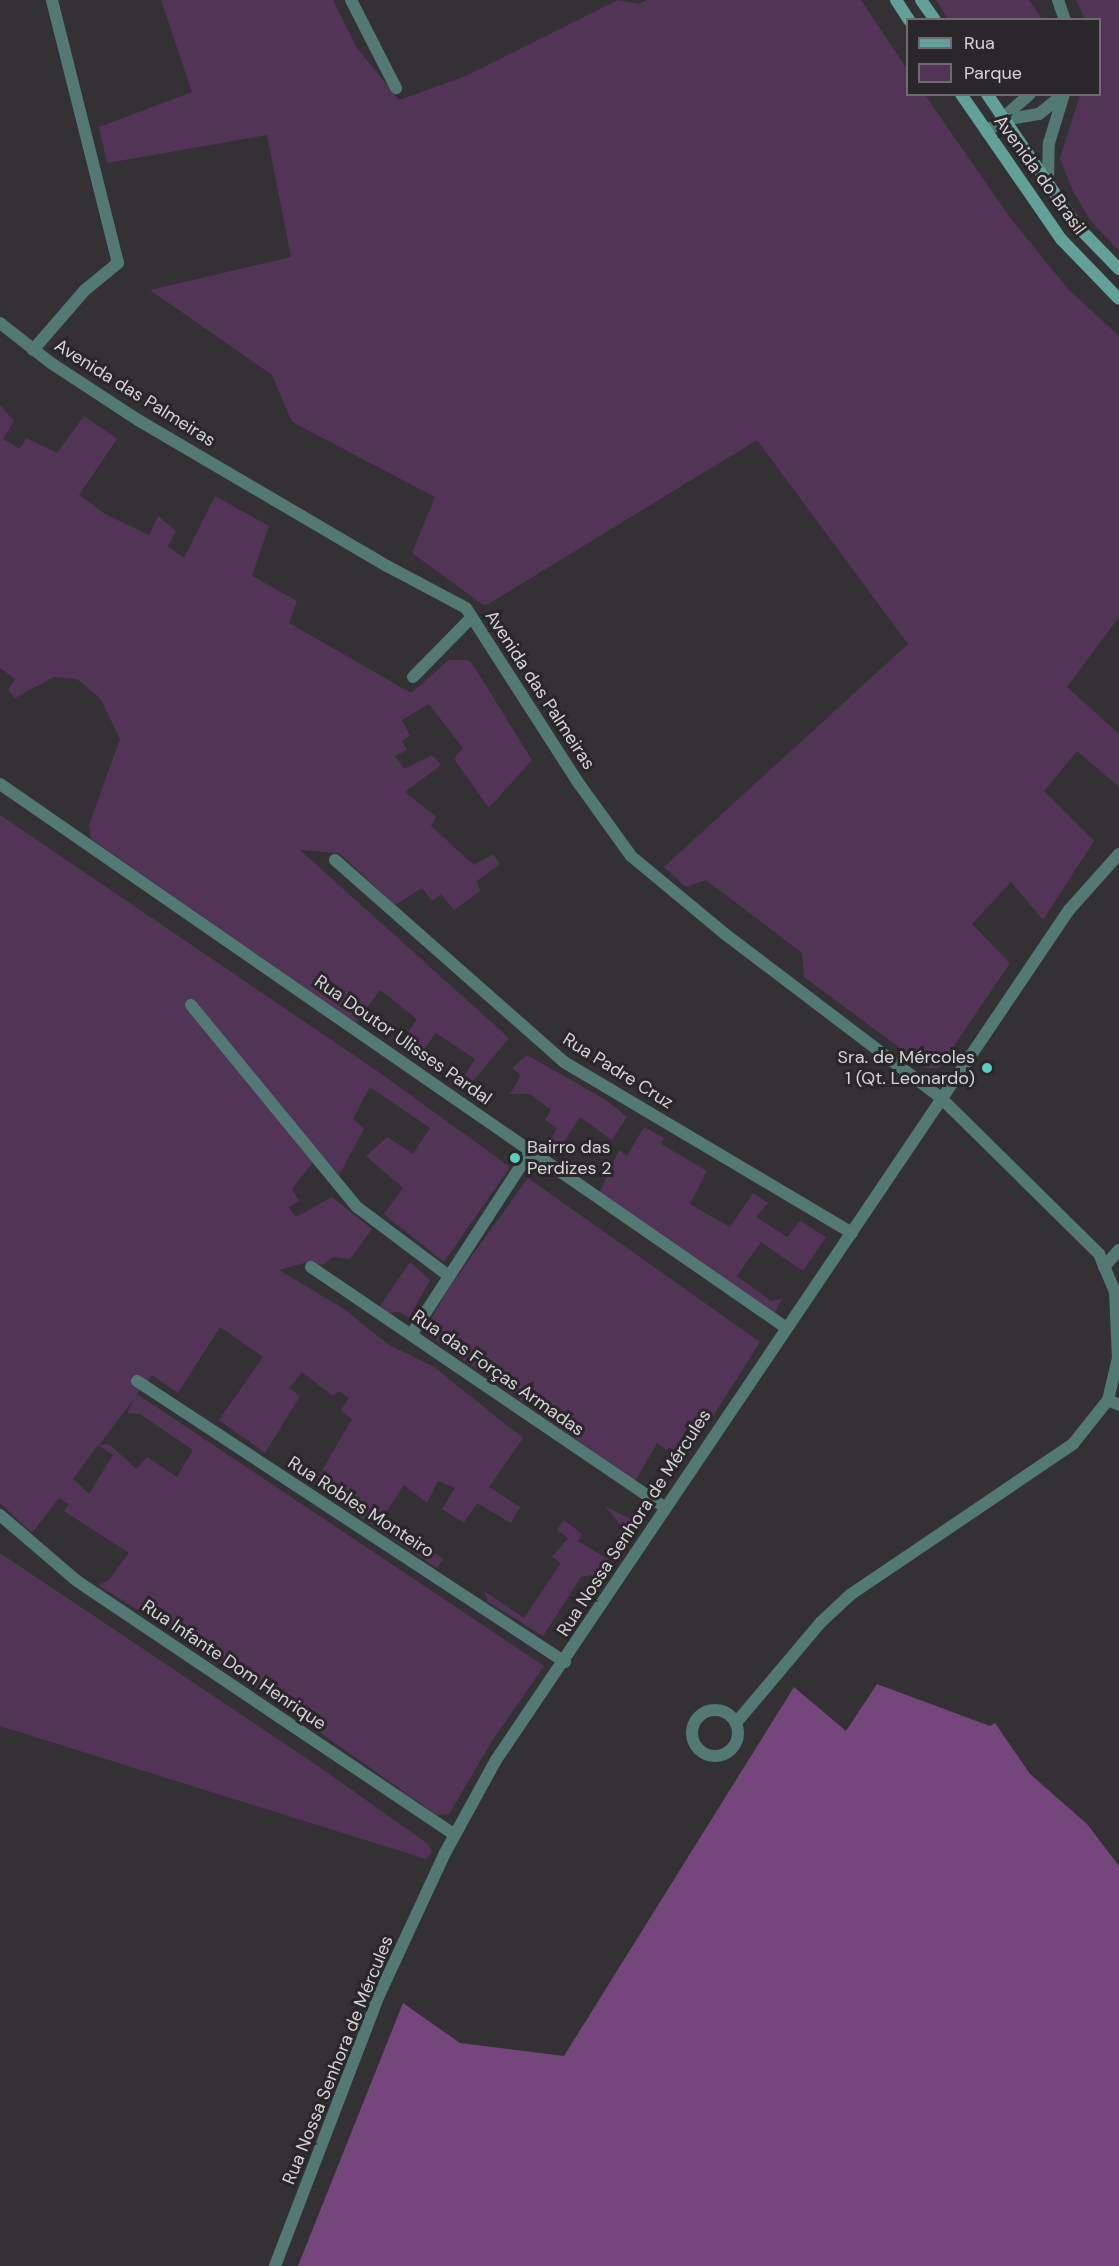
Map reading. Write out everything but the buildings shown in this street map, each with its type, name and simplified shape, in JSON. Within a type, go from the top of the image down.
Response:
[{"type":"main road","points":[[896,0],[908,18]]},
{"type":"main road","points":[[921,0],[934,18]]},
{"type":"main road","name":"Avenida do Brasil","points":[[962,96],[1061,239],[1119,299]]},
{"type":"main road","name":"Avenida do Brasil","points":[[988,96],[1077,226],[1119,269]]},
{"type":"street","points":[[33,350],[86,290],[118,262],[52,0]]},
{"type":"street","points":[[351,0],[396,88]]},
{"type":"street","points":[[1058,0],[1064,18]]},
{"type":"street","points":[[987,132],[1004,120],[1028,96]]},
{"type":"street","points":[[1004,120],[1039,114],[1062,96]]},
{"type":"street","points":[[1047,182],[1049,143],[1063,96]]},
{"type":"street","name":"Avenida das Palmeiras","points":[[0,323],[33,350],[138,420],[387,566],[466,608],[577,781],[630,856],[725,934],[942,1099],[1099,1254],[1115,1292],[1118,1358],[1114,1402]]},
{"type":"street","points":[[413,677],[472,617]]},
{"type":"street","name":"Rua Doutor Ulisses Pardal","points":[[0,784],[786,1327]]},
{"type":"street","name":"Rua Nossa Senhora de Mércules","points":[[275,2266],[380,1993],[455,1835],[496,1760],[565,1662],[786,1327],[852,1233],[1069,910],[1119,854]]},
{"type":"street","name":"Rua Padre Cruz","points":[[335,860],[564,1062],[852,1233]]},
{"type":"street","points":[[191,1005],[357,1207],[449,1276]]},
{"type":"street","points":[[411,1335],[531,1150]]},
{"type":"street","points":[[1104,1267],[1119,1250]]},
{"type":"street","name":"Rua das Forças Armadas","points":[[311,1267],[666,1508]]},
{"type":"street","name":"Rua Robles Monteiro","points":[[137,1381],[565,1662]]},
{"type":"street","points":[[736,1724],[821,1622],[850,1595],[1073,1444],[1114,1402]]},
{"type":"street","name":"Rua Infante Dom Henrique","points":[[0,1515],[77,1581],[455,1835]]},
{"type":"green space","points":[[161,0],[333,0],[357,48],[399,100],[466,76],[618,0],[639,4],[647,0],[861,0],[906,68],[906,96],[926,96],[1011,219],[1069,290],[1119,336],[1119,617],[1067,687],[1119,734],[1119,787],[1077,751],[1044,791],[1094,841],[1043,920],[1011,882],[972,924],[1010,963],[939,1068],[927,1068],[804,977],[802,953],[706,880],[686,887],[664,867],[908,644],[757,440],[485,606],[412,553],[435,497],[292,422],[272,375],[150,290],[291,257],[267,135],[107,163],[99,127],[192,92]]},
{"type":"green space","points":[[936,0],[1029,0],[1041,18],[947,18]]},
{"type":"green space","points":[[1076,0],[1119,0],[1119,251],[1090,220],[1072,189],[1060,158],[1080,96],[1101,96],[1101,18],[1085,18]]},
{"type":"green space","points":[[0,405],[14,421],[3,439],[20,449],[26,438],[57,453],[84,416],[117,439],[79,495],[105,514],[149,535],[158,516],[176,531],[168,546],[184,558],[215,496],[269,526],[252,576],[297,601],[289,623],[411,693],[449,660],[469,660],[478,673],[532,760],[489,808],[454,759],[463,748],[429,704],[402,720],[410,736],[402,741],[407,750],[395,756],[404,769],[432,755],[441,765],[405,792],[436,817],[431,826],[474,865],[493,854],[500,864],[477,881],[480,891],[454,910],[441,894],[432,901],[422,888],[395,905],[339,853],[300,850],[509,1038],[463,1093],[456,1089],[475,1059],[436,1033],[418,1057],[401,1043],[417,1019],[380,990],[356,1023],[91,839],[89,825],[120,739],[100,698],[77,679],[54,677],[15,698],[8,690],[15,679],[0,668]]},
{"type":"green space","points":[[0,815],[380,1073],[510,1167],[444,1262],[384,1214],[403,1188],[366,1156],[387,1137],[413,1154],[430,1128],[370,1087],[353,1119],[364,1129],[339,1175],[320,1153],[292,1189],[299,1201],[289,1207],[296,1217],[332,1197],[372,1229],[350,1259],[333,1257],[322,1265],[308,1262],[279,1270],[344,1309],[389,1345],[434,1367],[523,1438],[489,1487],[520,1507],[511,1523],[477,1503],[464,1523],[442,1509],[455,1488],[438,1481],[427,1503],[404,1485],[383,1517],[443,1559],[437,1568],[313,1486],[352,1419],[341,1410],[349,1398],[339,1391],[333,1396],[302,1372],[289,1388],[300,1396],[265,1453],[219,1420],[263,1357],[220,1327],[178,1393],[152,1375],[137,1394],[544,1666],[492,1741],[449,1814],[437,1815],[211,1656],[98,1585],[108,1581],[129,1553],[64,1511],[69,1504],[59,1498],[32,1533],[0,1503]],"holes":[[[134,1399],[127,1413],[140,1414],[193,1450],[177,1477],[147,1457],[136,1469],[109,1444],[99,1445]],[[98,1445],[113,1455],[89,1494],[73,1479]]]},
{"type":"green space","points":[[527,1055],[606,1100],[627,1117],[612,1140],[580,1117],[558,1151],[548,1144],[557,1128],[545,1120],[551,1110],[530,1094],[510,1094],[521,1075],[512,1068]]},
{"type":"green space","points":[[644,1127],[664,1138],[661,1144],[707,1171],[690,1204],[730,1227],[753,1193],[768,1203],[756,1217],[787,1237],[800,1221],[826,1237],[803,1271],[761,1242],[737,1276],[771,1301],[782,1299],[774,1315],[599,1194],[619,1150],[627,1156]]},
{"type":"green space","points":[[528,1178],[760,1342],[684,1462],[657,1443],[635,1481],[427,1334],[428,1324],[450,1286]]},
{"type":"green space","points":[[410,1262],[430,1280],[409,1318],[399,1312],[389,1313],[380,1306]]},
{"type":"green space","points":[[605,1506],[642,1525],[607,1572],[581,1577],[543,1636],[488,1602],[484,1591],[524,1618],[561,1563],[552,1557],[568,1538],[557,1530],[564,1520],[582,1534],[578,1541],[606,1558],[622,1527]]},
{"type":"green space","points":[[0,1553],[318,1766],[428,1844],[432,1852],[426,1859],[0,1726]]},
{"type":"shaded area","points":[[877,1684],[990,1726],[995,1723],[1030,1774],[1087,1824],[1119,1866],[1119,2266],[298,2266],[403,2003],[460,2043],[564,2056],[794,1687],[846,1731]]},
{"type":"place","name":"Sra. de Mércoles 1 (Qt. Leonardo)","points":[[987,1068]]},
{"type":"place","name":"Bairro das Perdizes 2","points":[[515,1158]]}]
